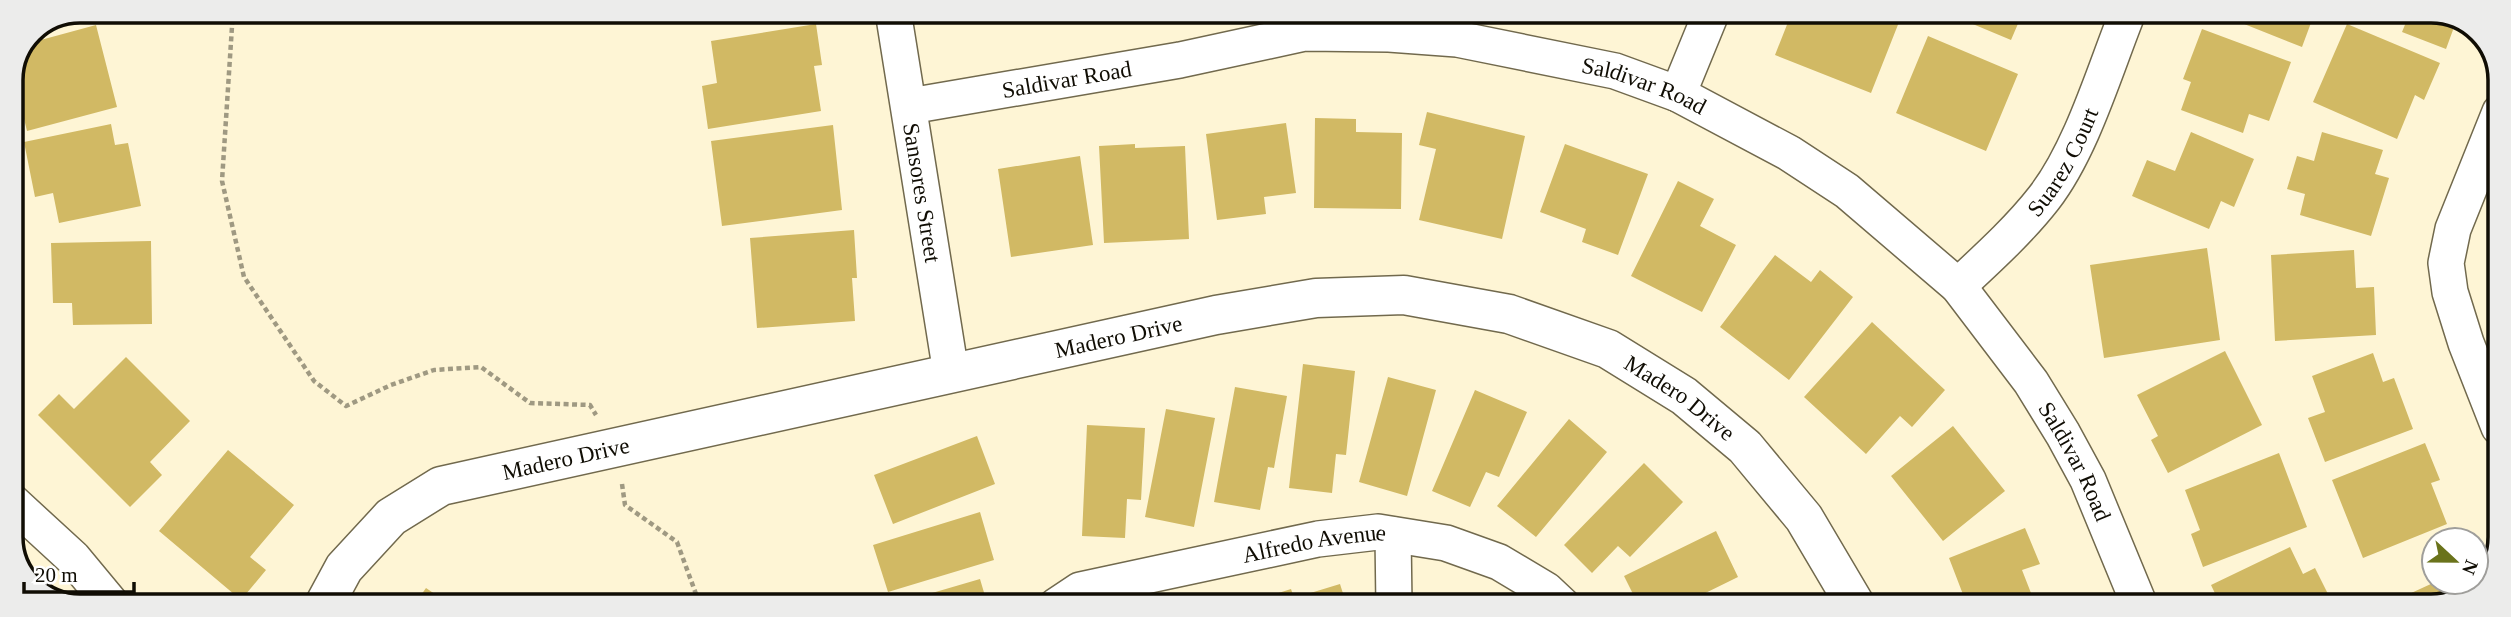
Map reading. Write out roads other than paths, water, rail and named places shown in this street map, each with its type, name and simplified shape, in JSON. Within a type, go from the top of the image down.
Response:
[{"type":"street","name":"Sansores Street","points":[[895,23],[951,373]]},
{"type":"street","name":"Saldivar Road","points":[[910,106],[1180,60],[1301,23]]},
{"type":"street","name":"Saldivar Road","points":[[1311,23],[1389,34],[1457,39],[1615,71],[1678,94],[1789,153],[1847,191],[1958,286],[2031,382],[2088,480],[2135,594]]},
{"type":"street","points":[[1678,94],[1707,23]]},
{"type":"street","name":"Suarez Court","points":[[1958,286],[2013,233],[2045,196],[2081,130],[2124,23]]},
{"type":"street","points":[[2488,142],[2453,229],[2446,263],[2449,292],[2488,399]]},
{"type":"street","name":"Madero Drive","points":[[330,594],[344,568],[391,517],[441,486],[1216,315],[1316,298],[1404,295],[1508,314],[1608,349],[1684,396],[1745,447],[1804,518],[1849,594]]},
{"type":"street","points":[[23,512],[64,548],[103,594]]},
{"type":"street","name":"Alfredo Avenue","points":[[1074,594],[1080,590],[1318,539],[1378,532],[1446,543],[1499,562],[1550,594]]},
{"type":"street","points":[[1393,535],[1394,594]]}]
